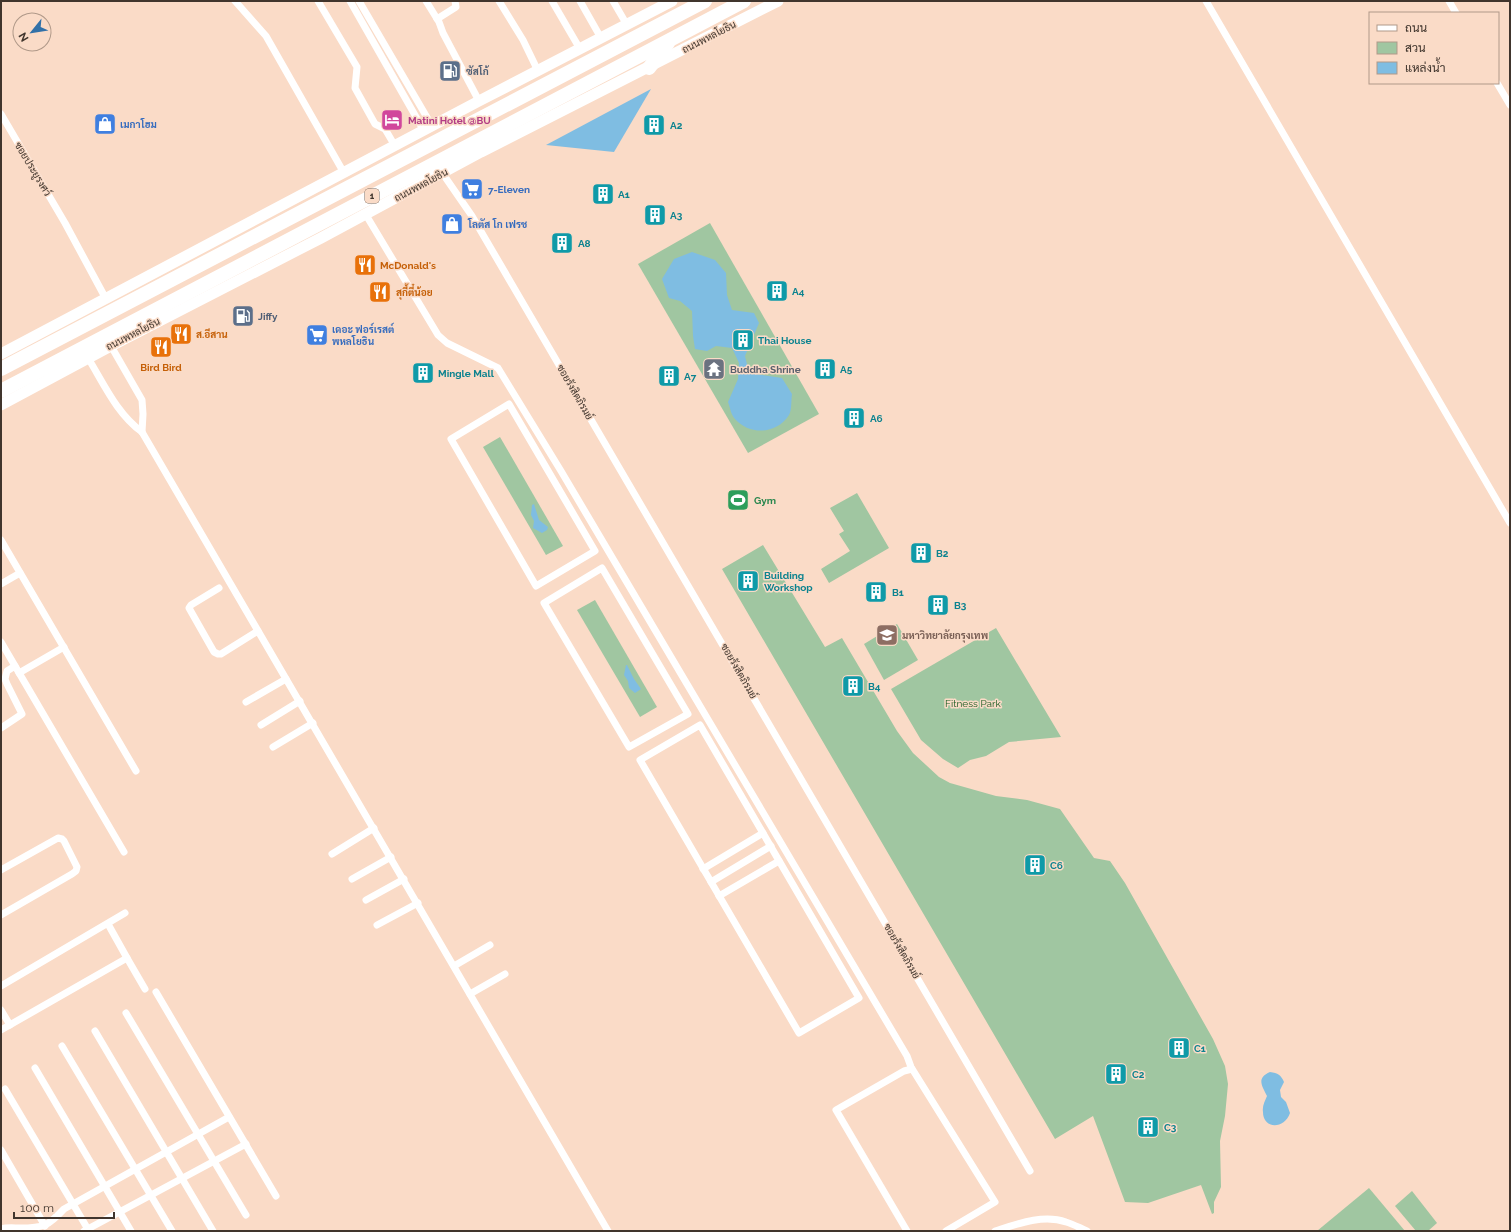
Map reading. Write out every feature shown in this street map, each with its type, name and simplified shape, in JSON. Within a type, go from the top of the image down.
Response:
[{"type":"highway","name":"1","points":[[1,369],[705,1]]},
{"type":"highway","name":"ถนนพหลโยธิน","points":[[1,391],[744,1]]},
{"type":"highway","points":[[649,68],[671,39]]},
{"type":"main road","points":[[1,354],[479,101],[672,1]]},
{"type":"main road","name":"ถนนพหลโยธิน","points":[[1,405],[111,346],[366,215],[488,149],[778,1]]},
{"type":"street","points":[[235,1],[266,36],[344,173]]},
{"type":"street","points":[[318,1],[356,67],[355,88],[375,124],[385,129],[395,146]]},
{"type":"street","points":[[350,1],[428,129]]},
{"type":"street","points":[[359,1],[428,129]]},
{"type":"street","points":[[426,1],[437,19],[479,101]]},
{"type":"street","points":[[437,19],[456,7],[455,1]]},
{"type":"street","points":[[499,1],[523,40],[538,71]]},
{"type":"street","points":[[552,1],[580,49]]},
{"type":"street","points":[[580,1],[601,38]]},
{"type":"street","points":[[613,1],[627,25]]},
{"type":"street","points":[[1206,1],[1510,523]]},
{"type":"street","points":[[1449,1],[1455,12]]},
{"type":"street","points":[[1498,84],[1510,105]]},
{"type":"street","name":"ซอยประยูรงศว์","points":[[1,114],[65,223],[106,299]]},
{"type":"street","name":"ซอยรังสิตภิรมย์","points":[[443,174],[479,228],[1030,1171]]},
{"type":"street","points":[[366,215],[438,335],[447,343],[498,368],[562,472],[762,810],[906,1056],[912,1069],[995,1202],[946,1231]]},
{"type":"street","points":[[111,346],[142,400],[142,432]]},
{"type":"street","points":[[88,358],[121,412],[142,432],[608,1231]]},
{"type":"street","points":[[509,404],[553,478],[595,551],[536,586],[451,439],[509,404]]},
{"type":"street","points":[[553,478],[562,472]]},
{"type":"street","points":[[1,540],[136,771]]},
{"type":"street","points":[[602,568],[645,639],[688,714],[629,747],[544,602],[602,568]]},
{"type":"street","points":[[1,584],[20,573]]},
{"type":"street","points":[[219,588],[191,605],[189,608],[214,652],[221,654],[258,631]]},
{"type":"street","points":[[645,639],[656,632]]},
{"type":"street","points":[[1,642],[124,852]]},
{"type":"street","points":[[19,673],[64,647]]},
{"type":"street","points":[[1,728],[22,714],[5,680],[7,671],[15,666]]},
{"type":"street","points":[[246,702],[286,679]]},
{"type":"street","points":[[261,725],[300,701]]},
{"type":"street","points":[[273,747],[312,724]]},
{"type":"street","points":[[700,725],[753,816],[859,998],[799,1033],[640,760],[700,725]]},
{"type":"street","points":[[753,816],[762,810]]},
{"type":"street","points":[[332,854],[374,828]]},
{"type":"street","points":[[703,869],[763,833]]},
{"type":"street","points":[[1,870],[58,838],[62,838],[64,841],[77,867],[76,871],[72,874],[1,915]]},
{"type":"street","points":[[711,882],[771,846]]},
{"type":"street","points":[[352,879],[391,857]]},
{"type":"street","points":[[719,896],[779,860]]},
{"type":"street","points":[[366,900],[404,879]]},
{"type":"street","points":[[378,925],[418,903]]},
{"type":"street","points":[[1,986],[108,924],[124,913]]},
{"type":"street","points":[[108,924],[145,989]]},
{"type":"street","points":[[454,966],[490,945]]},
{"type":"street","points":[[1,1030],[127,958]]},
{"type":"street","points":[[470,994],[505,974]]},
{"type":"street","points":[[156,992],[276,1196]]},
{"type":"street","points":[[1,1010],[10,1025]]},
{"type":"street","points":[[126,1013],[246,1215]]},
{"type":"street","points":[[95,1031],[213,1231]]},
{"type":"street","points":[[62,1046],[172,1231]]},
{"type":"street","points":[[34,1068],[131,1231]]},
{"type":"street","points":[[907,1231],[836,1110],[904,1071],[912,1069]]},
{"type":"street","points":[[5,1089],[73,1203],[87,1230],[246,1144]]},
{"type":"street","points":[[3,1227],[27,1228],[45,1226],[55,1220],[64,1209],[73,1203],[105,1187],[229,1117]]},
{"type":"street","points":[[1,1150],[45,1226]]},
{"type":"street","points":[[995,1231],[1019,1223],[1040,1220],[1066,1222],[1087,1231]]},
{"type":"green space","points":[[710,223],[819,414],[748,453],[638,264]]},
{"type":"green space","points":[[500,437],[563,546],[546,555],[483,447]]},
{"type":"green space","points":[[857,493],[889,548],[829,583],[821,569],[850,551],[839,534],[844,531],[830,508]]},
{"type":"green space","points":[[763,545],[825,647],[842,638],[897,731],[913,753],[939,777],[950,783],[996,796],[1027,800],[1060,809],[1094,858],[1110,861],[1125,883],[1213,1039],[1225,1066],[1228,1084],[1225,1116],[1220,1141],[1221,1187],[1214,1202],[1214,1213],[1212,1214],[1201,1185],[1148,1203],[1125,1202],[1093,1116],[1055,1139],[722,569]]},
{"type":"green space","points":[[595,600],[657,707],[640,717],[577,610]]},
{"type":"green space","points":[[897,624],[918,660],[884,680],[864,644]]},
{"type":"green space","name":"Fitness Park","points":[[996,628],[1061,737],[1009,742],[986,756],[970,760],[958,768],[943,759],[921,740],[891,689]]},
{"type":"green space","points":[[1369,1188],[1405,1231],[1317,1231]]},
{"type":"green space","points":[[1412,1191],[1437,1223],[1428,1231],[1416,1231],[1395,1206]]},
{"type":"water","points":[[651,89],[614,152],[546,145]]},
{"type":"water","points":[[692,252],[715,260],[726,273],[727,295],[732,310],[754,313],[759,323],[745,356],[749,373],[782,378],[792,394],[790,413],[778,426],[771,429],[756,430],[748,428],[735,419],[728,402],[738,379],[739,363],[732,348],[716,346],[707,351],[695,349],[692,311],[680,301],[669,298],[662,279],[674,259]]},
{"type":"water","points":[[534,504],[539,520],[548,527],[547,530],[542,533],[533,528],[534,521],[531,515],[532,505]]},
{"type":"water","points":[[626,665],[641,689],[635,693],[629,688],[628,681],[624,675]]},
{"type":"water","points":[[1270,1072],[1279,1075],[1284,1082],[1280,1090],[1281,1097],[1286,1102],[1290,1113],[1287,1119],[1279,1125],[1270,1124],[1266,1122],[1264,1118],[1263,1110],[1267,1096],[1261,1082],[1263,1077]]},
{"type":"place","name":"ซัสโก้","points":[[450,71]]},
{"type":"place","name":"Matini Hotel @BU","points":[[392,120]]},
{"type":"place","name":"เมกาโฮม","points":[[105,124]]},
{"type":"place","name":"A2","points":[[654,125]]},
{"type":"place","name":"7-Eleven","points":[[472,189]]},
{"type":"place","name":"A1","points":[[603,194]]},
{"type":"place","name":"A3","points":[[655,215]]},
{"type":"place","name":"โลตัส โก เฟรช","points":[[452,224]]},
{"type":"place","name":"A8","points":[[562,243]]},
{"type":"place","name":"McDonald's","points":[[365,265]]},
{"type":"place","name":"A4","points":[[777,291]]},
{"type":"place","name":"สุกี้ตี๋น้อย","points":[[380,292]]},
{"type":"place","name":"Jiffy","points":[[243,316]]},
{"type":"place","name":"ส.อีสาน","points":[[181,334]]},
{"type":"place","name":"เดอะ ฟอร์เรสต์ พหลโยธิน","points":[[317,335]]},
{"type":"place","name":"Thai House","points":[[743,340]]},
{"type":"place","name":"Bird Bird","points":[[161,347]]},
{"type":"place","name":"Buddha Shrine","points":[[714,369]]},
{"type":"place","name":"A5","points":[[825,369]]},
{"type":"place","name":"Mingle Mall","points":[[423,373]]},
{"type":"place","name":"A7","points":[[669,376]]},
{"type":"place","name":"A6","points":[[854,418]]},
{"type":"place","name":"Gym","points":[[738,500]]},
{"type":"place","name":"B2","points":[[921,553]]},
{"type":"place","name":"Building Workshop","points":[[748,581]]},
{"type":"place","name":"B1","points":[[876,592]]},
{"type":"place","name":"B3","points":[[938,605]]},
{"type":"place","name":"มหาวิทยาลัยกรุงเทพ","points":[[887,635]]},
{"type":"place","name":"B4","points":[[853,686]]},
{"type":"place","name":"C6","points":[[1035,865]]},
{"type":"place","name":"C1","points":[[1179,1048]]},
{"type":"place","name":"C2","points":[[1116,1074]]},
{"type":"place","name":"C3","points":[[1148,1127]]}]
